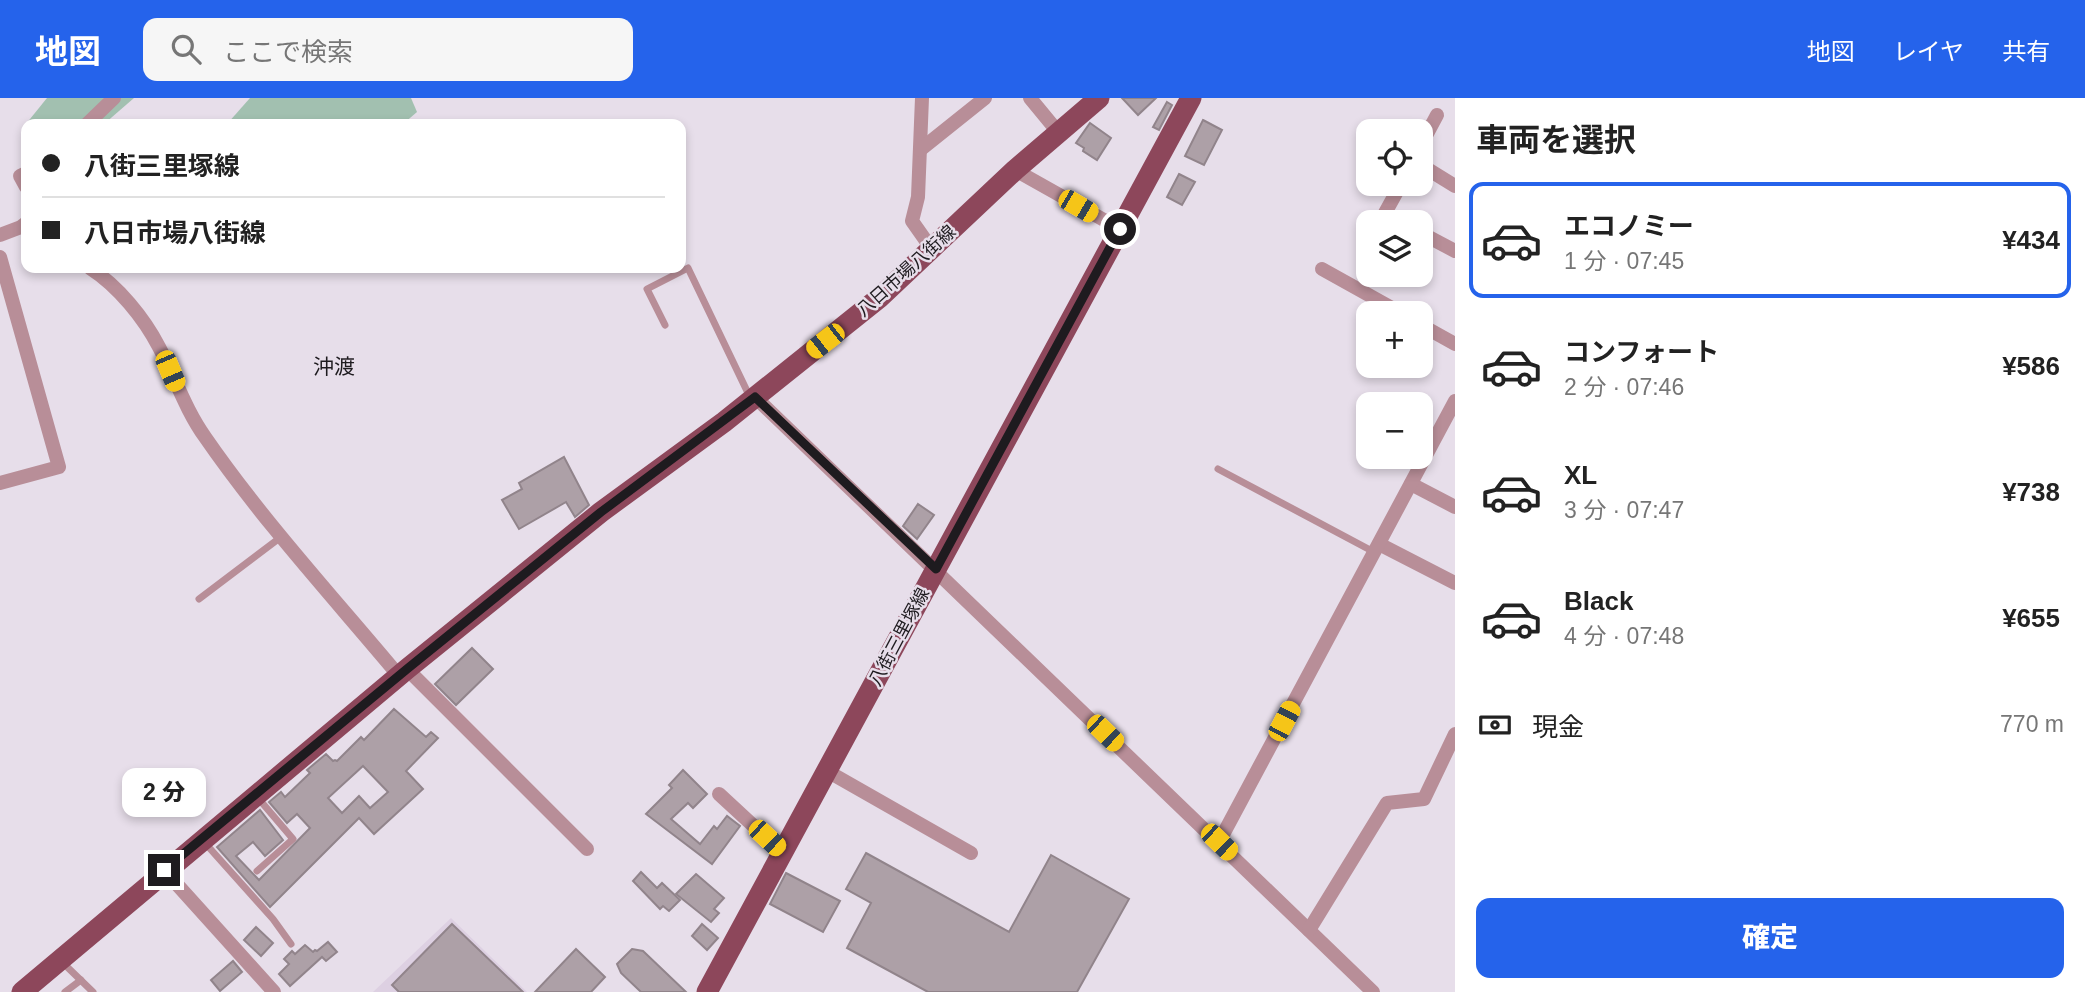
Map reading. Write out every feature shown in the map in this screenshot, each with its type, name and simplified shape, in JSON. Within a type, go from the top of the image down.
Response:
[{"type":"main road","name":"八日市場八街線","points":[[22,992],[403,672],[601,512],[755,397],[879,298],[1015,170],[1099,98]]},
{"type":"main road","name":"八街三里塚線","points":[[707,992],[1191,98]]},
{"type":"street","points":[[91,119],[114,98]]},
{"type":"street","points":[[922,98],[918,197],[912,221],[931,248]]},
{"type":"street","points":[[920,150],[985,98]]},
{"type":"street","points":[[1030,98],[1058,132]]},
{"type":"street","points":[[1433,122],[1437,115]]},
{"type":"street","points":[[1015,170],[1120,229]]},
{"type":"street","points":[[1433,172],[1455,186]]},
{"type":"street","points":[[0,235],[21,227]]},
{"type":"street","points":[[1433,239],[1454,249]]},
{"type":"street","points":[[0,257],[60,467],[0,483]]},
{"type":"street","points":[[1322,269],[1379,301]]},
{"type":"street","points":[[95,273],[124,299],[150,331],[180,394],[205,436],[282,536],[403,672],[587,849]]},
{"type":"street","points":[[1433,332],[1455,344]]},
{"type":"street","points":[[755,397],[1219,842],[1368,991]]},
{"type":"street","points":[[1219,842],[1455,401]]},
{"type":"street","points":[[1411,484],[1455,507]]},
{"type":"street","points":[[1377,548],[1455,583]]},
{"type":"street","points":[[1309,930],[1387,803],[1424,799],[1455,734]]},
{"type":"street","points":[[827,771],[971,853]]},
{"type":"street","points":[[719,794],[783,853]]},
{"type":"street","points":[[164,870],[274,992]]},
{"type":"lane","points":[[686,269],[688,268],[747,391],[755,397]]},
{"type":"lane","points":[[665,325],[647,289],[678,273]]},
{"type":"lane","points":[[1218,470],[1377,548]]},
{"type":"lane","points":[[199,599],[282,536]]},
{"type":"lane","points":[[256,796],[293,839],[257,871]]},
{"type":"lane","points":[[202,840],[291,944]]},
{"type":"lane","points":[[61,960],[93,992]]},
{"type":"lane","points":[[65,992],[81,980]]},
{"type":"shaded area","points":[[451,918],[527,992],[373,992]]},
{"type":"green space","points":[[47,98],[134,98],[110,119],[30,119]]},
{"type":"green space","points":[[250,98],[411,98],[417,112],[409,119],[231,119]]},
{"type":"building","points":[[1122,98],[1156,98],[1138,115]]},
{"type":"building","points":[[1167,102],[1172,105],[1159,130],[1153,127]]},
{"type":"building","points":[[1203,120],[1222,130],[1204,165],[1185,156]]},
{"type":"building","points":[[1090,123],[1111,138],[1097,160],[1076,143]]},
{"type":"building","points":[[1179,174],[1195,182],[1182,205],[1167,197]]},
{"type":"building","points":[[564,457],[589,505],[575,517],[566,502],[519,529],[502,500],[522,489],[519,483]]},
{"type":"building","points":[[918,504],[934,515],[917,539],[903,526]]},
{"type":"building","points":[[472,648],[493,669],[456,705],[435,684]]},
{"type":"building","points":[[394,709],[426,737],[431,732],[438,738],[406,771],[423,789],[374,834],[359,818],[270,907],[217,847],[260,810],[283,840],[265,856],[253,842],[236,856],[259,880],[310,828],[297,814],[287,823],[269,802],[281,792],[285,797],[310,773],[307,770],[326,754],[333,761],[337,761],[361,737],[364,740]],"holes":[[[363,766],[388,792],[370,808],[359,796],[342,813],[328,798]]]},
{"type":"building","points":[[683,770],[707,794],[693,808],[688,803],[671,819],[700,844],[714,826],[717,829],[727,816],[740,826],[712,864],[646,814],[672,788],[669,785]]},
{"type":"building","points":[[866,853],[1009,932],[1051,855],[1129,899],[1077,992],[928,992],[847,948],[871,903],[846,889]]},
{"type":"building","points":[[641,872],[657,888],[662,883],[680,900],[669,911],[663,906],[660,909],[633,881]]},
{"type":"building","points":[[786,873],[840,901],[823,932],[770,904]]},
{"type":"building","points":[[696,874],[724,898],[714,909],[719,913],[711,922],[676,894]]},
{"type":"building","points":[[452,924],[523,992],[399,992],[392,985]]},
{"type":"building","points":[[702,924],[718,938],[707,950],[692,936]]},
{"type":"building","points":[[256,927],[273,943],[261,956],[244,940]]},
{"type":"building","points":[[328,942],[337,952],[326,961],[322,957],[290,986],[279,974],[289,964],[284,959],[292,951],[295,954],[305,945],[313,952],[317,951]]},
{"type":"building","points":[[576,949],[605,977],[591,992],[535,992]]},
{"type":"building","points":[[632,949],[643,951],[686,992],[641,992],[621,973],[617,964]]},
{"type":"building","points":[[233,961],[242,972],[220,991],[211,980]]},
{"type":"district","name":"沖渡","points":[[334,366]]},
{"type":"route","points":[[164,870],[601,512],[755,397],[936,569],[1120,229]]}]
